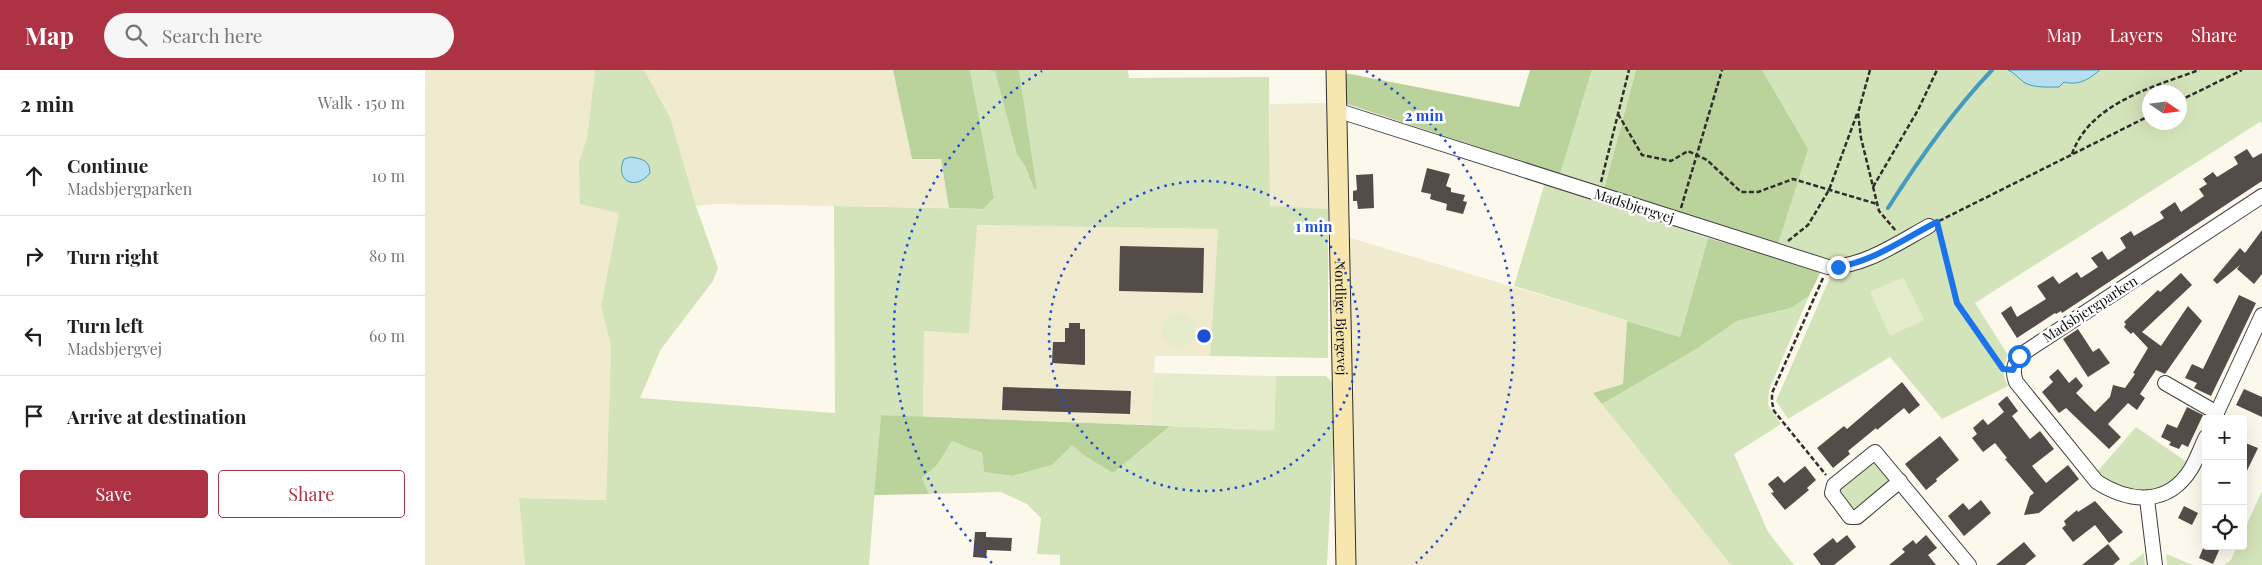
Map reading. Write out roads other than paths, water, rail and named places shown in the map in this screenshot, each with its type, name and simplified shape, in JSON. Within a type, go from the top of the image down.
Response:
[{"type":"street","name":"Nordlige Bjergevej","points":[[1336,70],[1346,565]]},
{"type":"street","name":"Madsbjergvej","points":[[1336,110],[1775,252],[1827,267],[1849,265],[1904,240],[1933,224]]},
{"type":"street","name":"Madsbjergparken","points":[[2147,499],[2125,496],[2111,491],[2097,482],[2016,382],[2013,370],[2019,356],[2262,196]]},
{"type":"street","points":[[2215,415],[2262,315]]},
{"type":"street","points":[[2165,383],[2213,415]]},
{"type":"street","points":[[2155,565],[2147,499],[2163,494],[2180,482],[2191,469],[2202,446]]},
{"type":"street","points":[[1900,481],[1857,517],[1850,517],[1832,493],[1834,485],[1875,452],[1900,481],[1969,565]]},
{"type":"water","points":[[2008,70],[2100,70],[2084,81],[2064,82],[2059,87],[2051,87],[2029,85]]},
{"type":"water","points":[[631,157],[645,161],[649,165],[650,173],[638,182],[628,181],[622,173],[624,159]]},
{"type":"waterway","points":[[1888,208],[1937,136],[1963,102],[1992,70]]}]
